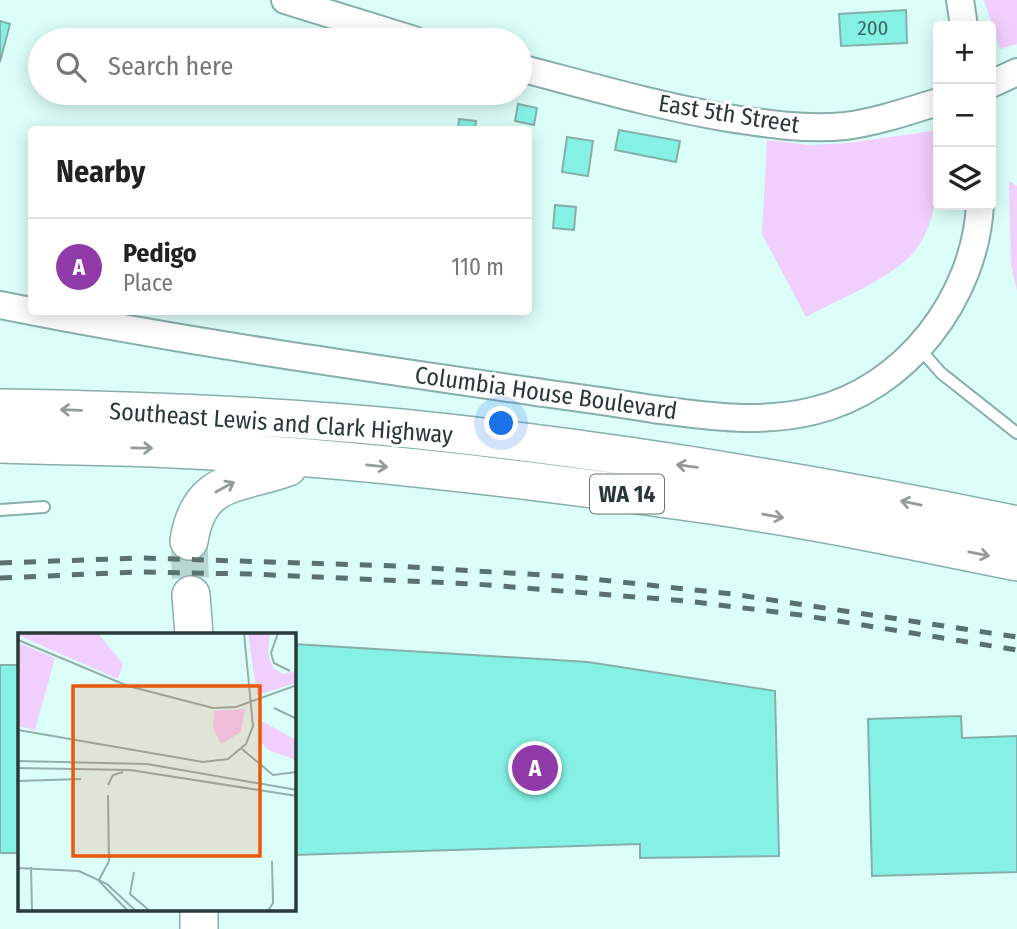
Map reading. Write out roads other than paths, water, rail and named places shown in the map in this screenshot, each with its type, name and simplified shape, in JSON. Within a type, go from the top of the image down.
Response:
[{"type":"highway","name":"Southeast Lewis and Clark Highway","points":[[0,408],[237,417],[428,431],[719,470],[880,497],[1017,525]]},
{"type":"highway","name":"Southeast Lewis and Clark Highway","points":[[0,444],[155,448],[309,458],[561,484],[713,505],[872,532],[1017,562]]},
{"type":"highway","points":[[189,541],[195,516],[205,501],[218,490],[230,482],[268,475],[309,458]]},
{"type":"highway","points":[[191,595],[194,633]]},
{"type":"street","points":[[285,0],[375,28]]},
{"type":"street","points":[[960,0],[963,21]]},
{"type":"street","name":"East 5th Street","points":[[532,71],[690,111],[762,124],[813,128],[847,125],[889,117],[933,104]]},
{"type":"street","points":[[996,82],[1017,72]]},
{"type":"street","name":"Columbia House Boulevard","points":[[50,315],[135,332],[709,416],[753,419],[785,417],[816,411],[845,401],[875,384],[919,348],[942,320],[960,287],[972,255],[980,210]]},
{"type":"street","name":"Columbia House Boulevard","points":[[0,305],[28,311]]},
{"type":"lane","points":[[919,348],[941,373],[1017,433]]},
{"type":"lane","points":[[0,510],[44,507]]},
{"type":"tunnel","points":[[189,541],[191,595]]},
{"type":"railway","points":[[0,563],[140,558],[397,566],[574,577],[732,594],[1017,637]]},
{"type":"railway","points":[[0,578],[138,572],[475,584],[686,601],[801,615],[1017,650]]},
{"type":"place","name":"Pedigo","points":[[535,768]]}]
